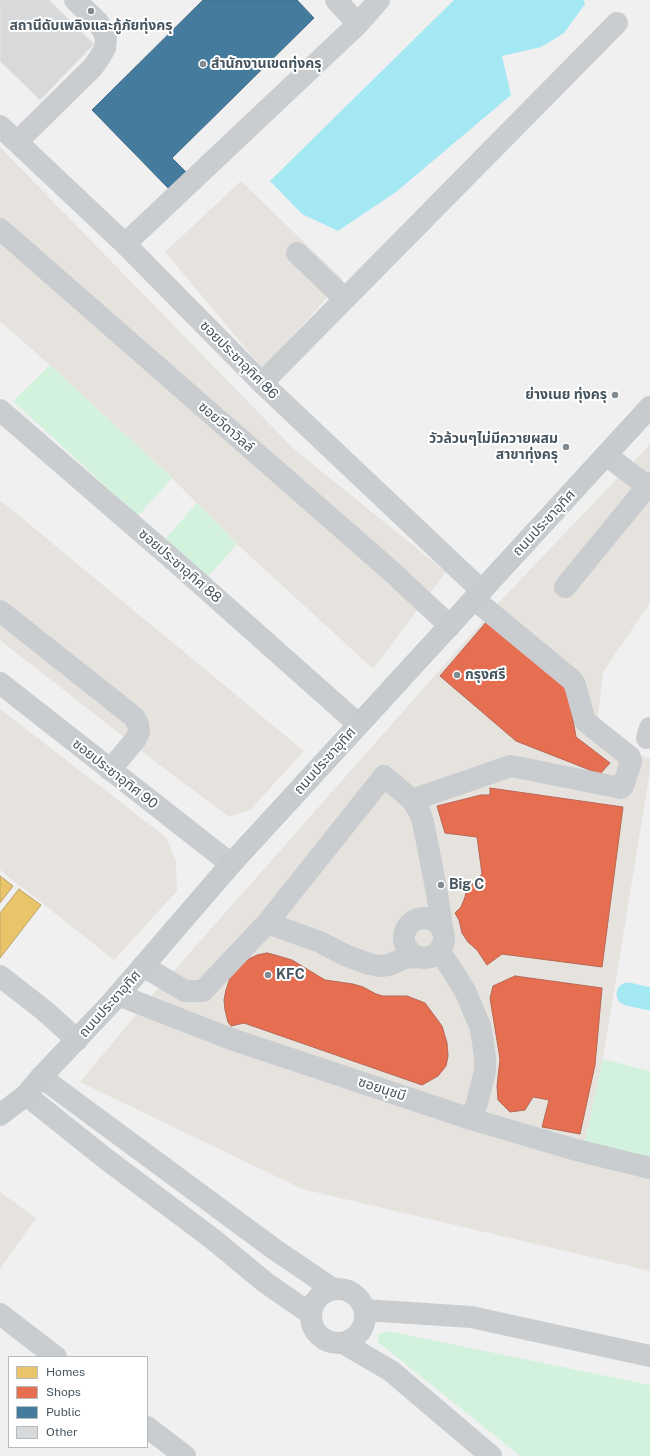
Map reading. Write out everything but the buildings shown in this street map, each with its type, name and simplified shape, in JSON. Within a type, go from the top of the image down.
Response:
[{"type":"main road","name":"ถนนประชาอุทิศ","points":[[0,1115],[26,1095],[41,1077],[77,1040],[118,995],[231,864],[650,407]]},
{"type":"street","points":[[17,142],[93,67],[105,48],[106,36],[98,22],[75,0]]},
{"type":"street","points":[[336,0],[358,24]]},
{"type":"street","points":[[125,244],[358,24],[379,0]]},
{"type":"street","points":[[262,383],[617,23]]},
{"type":"street","name":"ซอยประชาอุทิศ 86","points":[[0,126],[125,244],[262,383],[478,595],[572,680],[575,685],[585,721],[630,757],[631,762],[621,788],[511,766],[412,800]]},
{"type":"street","name":"ซอยวีดาวิลล์","points":[[0,229],[391,572],[450,626]]},
{"type":"street","points":[[296,254],[345,299]]},
{"type":"street","name":"ซอยประชาอุทิศ 88","points":[[0,410],[178,564],[358,724]]},
{"type":"street","points":[[565,587],[649,484],[606,455]]},
{"type":"street","points":[[0,611],[134,717],[138,724],[138,732],[135,740],[110,770]]},
{"type":"street","name":"ซอยประชาอุทิศ 90","points":[[0,683],[231,864]]},
{"type":"street","points":[[143,966],[184,991],[203,990],[267,923],[384,776],[412,800],[424,822],[445,940],[440,952],[429,958],[422,959],[411,954],[404,942],[406,928],[411,922],[417,919],[431,918],[442,928]]},
{"type":"street","points":[[267,923],[320,942],[345,955],[369,964],[380,966],[389,965],[405,958],[417,957]]},
{"type":"street","points":[[440,952],[466,993],[480,1026],[483,1042],[485,1071],[477,1103],[471,1119]]},
{"type":"street","points":[[0,976],[45,1011],[77,1040]]},
{"type":"street","name":"ซอยนุชมี","points":[[118,995],[231,1038],[471,1119],[576,1150],[650,1168]]},
{"type":"street","points":[[41,1077],[274,1249],[333,1289]]},
{"type":"street","points":[[26,1095],[106,1159],[214,1240],[266,1283],[311,1314]]},
{"type":"street","points":[[333,1289],[349,1291],[362,1302],[365,1310],[363,1327],[351,1340],[343,1343],[331,1342],[320,1336],[315,1330],[312,1322],[311,1314],[313,1305],[325,1292],[333,1289]]},
{"type":"street","points":[[365,1310],[471,1317],[650,1356]]},
{"type":"street","points":[[0,1314],[55,1356]]},
{"type":"street","points":[[343,1343],[391,1371],[491,1456]]},
{"type":"street","points":[[148,1428],[185,1456]]},
{"type":"shaded area","points":[[0,147],[294,449],[446,572],[373,669],[237,544],[172,478],[50,365],[0,321]]},
{"type":"shaded area","points":[[241,181],[343,280],[263,369],[165,252]]},
{"type":"shaded area","name":"Big C","points":[[650,444],[650,603],[603,672],[597,725],[634,752],[650,759],[650,771],[603,1059],[584,1146],[650,1161],[650,1271],[302,1189],[80,1082],[149,999],[505,596]]},
{"type":"shaded area","points":[[0,500],[304,751],[251,809],[229,817],[158,764],[0,640]]},
{"type":"shaded area","points":[[0,709],[166,837],[176,861],[177,891],[114,960],[0,870]]},
{"type":"shaded area","points":[[0,1192],[36,1218],[0,1269]]},
{"type":"green space","points":[[50,365],[172,478],[138,516],[13,401]]},
{"type":"green space","points":[[197,503],[237,544],[206,579],[164,540]]},
{"type":"green space","points":[[603,1059],[650,1071],[650,1161],[584,1146]]},
{"type":"green space","points":[[388,1331],[650,1385],[650,1456],[520,1456],[378,1342],[378,1334]]},
{"type":"water","points":[[454,0],[584,0],[585,4],[564,33],[541,47],[502,56],[511,95],[396,192],[338,231],[302,214],[270,181]]},
{"type":"waterway","points":[[628,994],[650,999]]},
{"type":"place","name":"สถานีดับเพลิงและกู้ภัยทุ่งครุ","points":[[91,11]]},
{"type":"place","name":"สำนักงานเขตทุ่งครุ","points":[[203,64]]},
{"type":"place","name":"ย่างเนย ทุ่งครุ","points":[[615,395]]},
{"type":"place","name":"วัวล้วนๆไม่มีควายผสม สาขาทุ่งครุ","points":[[566,447]]},
{"type":"place","name":"กรุงศรี","points":[[457,675]]},
{"type":"place","name":"Big C","points":[[441,885]]},
{"type":"place","name":"KFC","points":[[268,975]]}]
